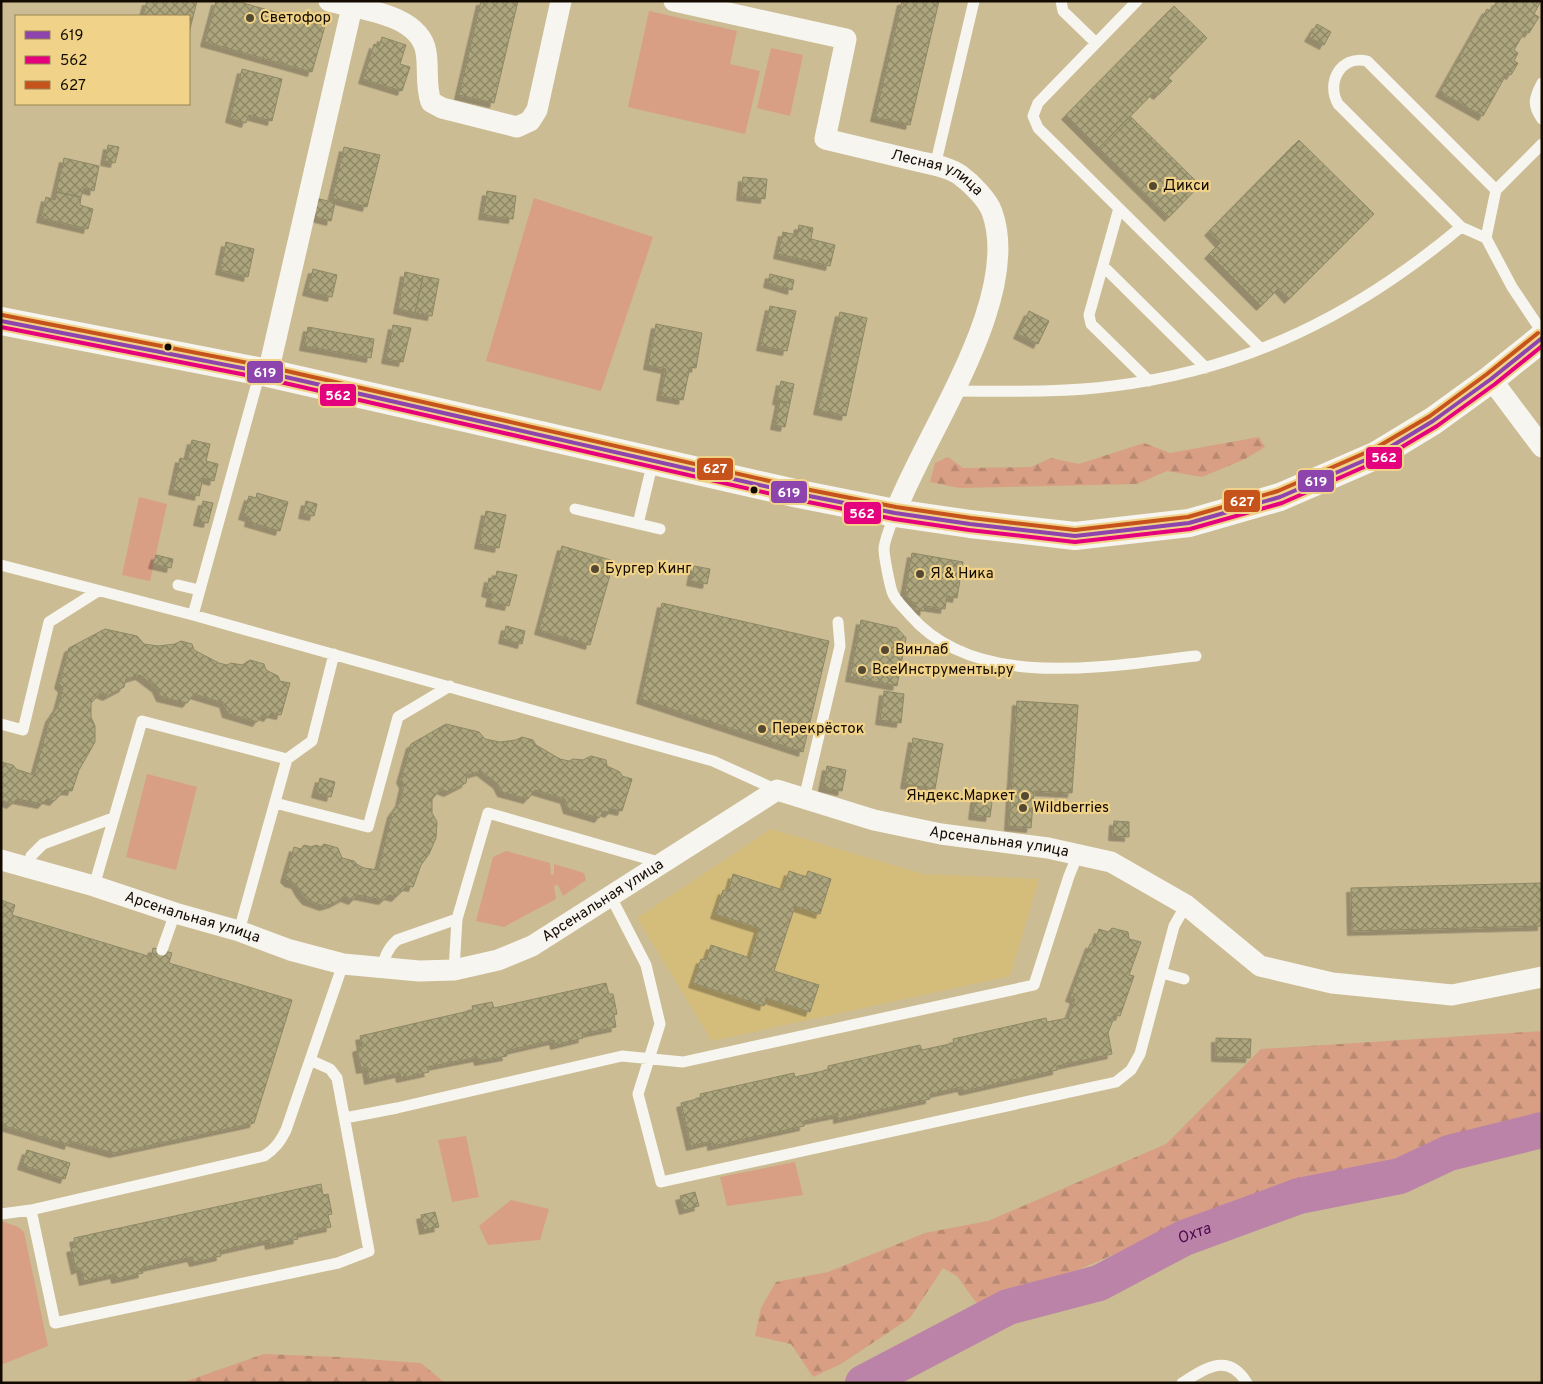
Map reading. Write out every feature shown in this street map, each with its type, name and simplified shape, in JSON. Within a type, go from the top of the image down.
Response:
[{"type":"main road","points":[[1,321],[264,372],[799,494],[895,513],[1075,536],[1189,523],[1280,498],[1377,455],[1433,421],[1542,338]]},
{"type":"street","points":[[329,1],[386,15],[405,23],[420,36],[426,50],[426,89],[431,102],[442,108],[517,127],[530,121],[537,110],[561,1]]},
{"type":"street","name":"Лесная улица","points":[[674,1],[846,39],[825,139],[935,166],[959,174],[976,188],[992,211],[998,243],[994,287],[974,350],[901,497],[895,513]]},
{"type":"street","points":[[264,372],[352,7]]},
{"type":"street","points":[[1491,378],[1542,447]]},
{"type":"street","name":"Арсенальная улица","points":[[1,860],[94,886],[175,913],[239,931],[290,950],[343,964],[418,971],[454,970],[498,960],[532,946],[776,790],[874,820],[942,834],[1048,848],[1110,862],[1186,905],[1260,966],[1332,984],[1452,995],[1542,977]]},
{"type":"lane","points":[[935,166],[974,1]]},
{"type":"lane","points":[[1061,1],[1063,11],[1096,43]]},
{"type":"lane","points":[[1132,3],[1038,103],[1034,116],[1038,128],[1261,349]]},
{"type":"lane","points":[[1496,190],[1367,61],[1349,60],[1342,66],[1337,74],[1333,96],[1338,104],[1461,227],[1486,238],[1512,287],[1542,332]]},
{"type":"lane","points":[[1542,84],[1534,101],[1536,110],[1542,119]]},
{"type":"lane","points":[[1486,238],[1496,190],[1542,144]]},
{"type":"lane","points":[[1120,208],[1089,315],[1091,324],[1149,381]]},
{"type":"lane","points":[[954,391],[1054,391],[1110,387],[1149,381],[1206,368],[1261,349],[1312,328],[1360,302],[1416,264],[1461,227]]},
{"type":"lane","points":[[1103,266],[1206,368]]},
{"type":"lane","points":[[193,615],[264,372]]},
{"type":"lane","points":[[638,524],[653,461]]},
{"type":"lane","points":[[575,509],[660,529]]},
{"type":"lane","points":[[895,513],[884,548],[893,594],[920,626],[951,648],[983,660],[1026,668],[1104,667],[1196,656]]},
{"type":"lane","points":[[1,565],[193,615],[713,761],[776,790]]},
{"type":"lane","points":[[178,585],[199,590]]},
{"type":"lane","points":[[1,724],[23,730],[49,622],[98,591]]},
{"type":"lane","points":[[804,799],[840,646],[838,622]]},
{"type":"lane","points":[[239,931],[287,758],[312,741],[334,654]]},
{"type":"lane","points":[[275,803],[368,827],[398,717],[450,686]]},
{"type":"lane","points":[[94,886],[142,721],[287,758]]},
{"type":"lane","points":[[454,970],[457,919],[488,813],[664,863]]},
{"type":"lane","points":[[28,868],[31,856],[43,844],[113,818]]},
{"type":"lane","points":[[345,1118],[397,1108],[622,1056],[683,1062],[1034,985],[1069,876],[1078,854]]},
{"type":"lane","points":[[610,897],[646,965],[660,1024],[638,1094],[660,1182],[1116,1082],[1131,1070],[1140,1054],[1174,926],[1186,905]]},
{"type":"lane","points":[[162,950],[175,913]]},
{"type":"lane","points":[[382,968],[385,955],[397,940],[457,919]]},
{"type":"lane","points":[[1,1214],[31,1210],[264,1156],[273,1150],[281,1142],[343,964]]},
{"type":"lane","points":[[1162,973],[1184,979]]},
{"type":"lane","points":[[31,1210],[55,1323],[338,1263],[369,1250],[337,1078],[330,1069],[310,1060]]},
{"type":"lane","points":[[1182,1383],[1204,1369],[1219,1364],[1233,1368],[1247,1383]]},
{"type":"shaded area","points":[[771,829],[923,874],[1039,879],[1010,976],[712,1041],[637,918]]},
{"type":"green space","points":[[649,11],[737,31],[730,64],[760,71],[745,134],[628,107]]},
{"type":"green space","points":[[771,48],[803,55],[790,116],[757,108]]},
{"type":"green space","points":[[534,198],[653,237],[601,391],[486,361]]},
{"type":"green space","points":[[1259,437],[1265,447],[1245,459],[1202,477],[1167,471],[1137,484],[959,488],[930,482],[935,463],[948,457],[963,468],[1031,467],[1051,458],[1079,464],[1144,443],[1170,453]]},
{"type":"green space","points":[[139,497],[167,504],[150,581],[122,575]]},
{"type":"green space","points":[[147,774],[197,787],[176,870],[126,857]]},
{"type":"green space","points":[[506,851],[550,863],[551,875],[554,874],[554,864],[584,873],[586,880],[563,896],[558,885],[554,886],[556,899],[504,927],[476,921],[493,857]]},
{"type":"green space","points":[[1542,1031],[1542,1141],[1423,1151],[1306,1182],[1204,1216],[1080,1269],[980,1308],[957,1276],[943,1268],[910,1318],[841,1364],[813,1377],[791,1344],[755,1336],[761,1308],[776,1282],[828,1272],[925,1233],[988,1221],[1166,1144],[1261,1049]]},
{"type":"green space","points":[[466,1136],[479,1197],[452,1202],[438,1140]]},
{"type":"green space","points":[[795,1162],[803,1195],[727,1206],[720,1177]]},
{"type":"green space","points":[[511,1200],[549,1209],[540,1240],[488,1245],[479,1226]]},
{"type":"green space","points":[[1,1221],[18,1227],[24,1232],[48,1346],[1,1365]]},
{"type":"green space","points":[[264,1354],[421,1363],[445,1383],[181,1383]]},
{"type":"building","points":[[147,1],[197,1],[190,29],[190,15],[143,15]]},
{"type":"building","points":[[216,1],[236,1],[325,26],[312,72],[205,42]]},
{"type":"building","points":[[481,1],[518,1],[494,103],[459,95]]},
{"type":"building","points":[[902,1],[939,1],[910,125],[875,117]]},
{"type":"building","points":[[1497,1],[1541,1],[1534,14],[1539,17],[1529,33],[1525,31],[1514,50],[1518,53],[1514,61],[1518,63],[1511,75],[1507,73],[1483,116],[1440,92],[1487,9],[1491,11]]},
{"type":"building","points":[[1174,6],[1207,38],[1168,78],[1172,81],[1158,95],[1154,92],[1099,148],[1066,115]]},
{"type":"building","points":[[1317,24],[1331,32],[1324,45],[1309,37]]},
{"type":"building","points":[[382,37],[406,45],[400,64],[410,67],[402,91],[363,79],[374,44],[379,46]]},
{"type":"building","points":[[242,69],[282,79],[272,121],[249,115],[246,123],[230,118]]},
{"type":"building","points":[[1130,116],[1200,185],[1169,217],[1099,148]]},
{"type":"building","points":[[1299,140],[1374,214],[1289,299],[1279,288],[1261,306],[1209,254],[1220,243],[1209,231]]},
{"type":"building","points":[[108,145],[119,147],[115,163],[105,161]]},
{"type":"building","points":[[344,147],[380,155],[367,207],[332,198]]},
{"type":"building","points":[[64,158],[99,166],[94,191],[84,188],[81,197],[56,192]]},
{"type":"building","points":[[743,177],[767,179],[765,199],[741,196]]},
{"type":"building","points":[[487,191],[516,196],[513,219],[483,215]]},
{"type":"building","points":[[56,192],[81,197],[80,205],[93,209],[88,229],[41,218],[46,197],[55,200]]},
{"type":"building","points":[[316,198],[335,203],[331,221],[312,216]]},
{"type":"building","points":[[799,225],[813,228],[811,239],[835,245],[830,266],[778,254],[783,232],[797,235]]},
{"type":"building","points":[[226,242],[254,249],[248,277],[220,270]]},
{"type":"building","points":[[313,269],[337,275],[332,297],[307,291]]},
{"type":"building","points":[[405,272],[423,276],[415,313],[398,309]]},
{"type":"building","points":[[770,274],[794,280],[792,290],[768,283]]},
{"type":"building","points":[[423,276],[439,279],[432,316],[415,313]]},
{"type":"building","points":[[770,306],[796,311],[787,351],[761,346]]},
{"type":"building","points":[[1029,311],[1049,321],[1038,344],[1018,334]]},
{"type":"building","points":[[840,312],[867,318],[846,416],[818,410]]},
{"type":"building","points":[[656,324],[702,333],[696,368],[690,367],[683,400],[661,396],[666,369],[648,365]]},
{"type":"building","points":[[393,325],[411,328],[403,362],[386,359]]},
{"type":"building","points":[[308,327],[374,339],[371,358],[304,346]]},
{"type":"building","points":[[781,381],[794,384],[790,403],[777,400]]},
{"type":"building","points":[[780,401],[790,403],[785,427],[775,425]]},
{"type":"building","points":[[192,440],[210,444],[206,461],[218,464],[214,481],[203,478],[199,496],[173,490],[180,458],[187,460]]},
{"type":"building","points":[[257,493],[288,502],[280,531],[249,522],[250,517],[243,515],[249,496],[256,498]]},
{"type":"building","points":[[203,501],[213,503],[208,523],[198,521]]},
{"type":"building","points":[[306,501],[317,504],[314,516],[303,514]]},
{"type":"building","points":[[486,511],[506,515],[499,548],[479,544]]},
{"type":"building","points":[[562,546],[614,561],[590,645],[539,630]]},
{"type":"building","points":[[912,553],[963,562],[957,598],[947,596],[945,609],[925,606],[924,611],[915,610],[916,603],[911,602],[907,596],[908,592],[905,592]]},
{"type":"building","points":[[156,555],[173,559],[171,568],[153,564]]},
{"type":"building","points":[[694,566],[710,569],[707,584],[691,581]]},
{"type":"building","points":[[497,571],[517,575],[509,606],[490,602],[492,594],[486,592],[489,578],[495,579]]},
{"type":"building","points":[[662,603],[829,641],[803,752],[641,699]]},
{"type":"building","points":[[861,620],[897,628],[906,638],[897,686],[850,677]]},
{"type":"building","points":[[506,626],[525,631],[522,644],[503,639]]},
{"type":"building","points":[[105,629],[137,636],[144,644],[158,646],[175,644],[181,641],[192,644],[194,650],[227,665],[231,663],[242,665],[250,660],[264,664],[266,670],[278,676],[280,681],[290,683],[281,715],[271,713],[268,717],[262,715],[257,722],[227,713],[224,703],[194,694],[187,703],[161,697],[157,688],[140,675],[126,679],[124,687],[107,696],[100,693],[91,703],[91,717],[95,726],[95,742],[79,770],[72,791],[65,790],[54,801],[47,799],[42,804],[17,799],[11,804],[4,801],[1,803],[1,762],[13,765],[16,769],[34,775],[50,718],[58,706],[63,688],[59,684],[69,648]]},
{"type":"building","points":[[884,691],[904,694],[901,723],[880,720]]},
{"type":"building","points":[[1017,701],[1078,705],[1072,793],[1034,791],[1031,828],[1009,826]]},
{"type":"building","points":[[446,724],[479,732],[485,739],[500,742],[516,740],[522,737],[533,740],[536,745],[560,759],[569,761],[573,759],[583,760],[591,756],[606,760],[607,766],[620,772],[622,776],[632,779],[622,811],[613,809],[609,813],[604,811],[599,818],[568,809],[565,799],[535,790],[528,799],[502,792],[498,784],[481,771],[467,775],[466,783],[448,792],[441,789],[432,799],[432,813],[437,822],[436,838],[429,854],[421,865],[413,887],[407,886],[396,897],[389,895],[383,900],[358,895],[353,900],[345,897],[324,906],[307,900],[296,884],[289,882],[285,878],[294,847],[301,849],[304,845],[311,847],[316,845],[321,847],[324,844],[338,848],[342,858],[354,861],[364,868],[378,870],[392,813],[400,802],[404,784],[401,779],[411,744]]},
{"type":"building","points":[[913,738],[943,744],[935,789],[905,784]]},
{"type":"building","points":[[827,766],[846,770],[842,791],[823,787]]},
{"type":"building","points":[[320,778],[335,782],[331,797],[316,793]]},
{"type":"building","points":[[976,793],[993,795],[990,817],[973,815]]},
{"type":"building","points":[[1114,821],[1129,822],[1129,837],[1113,836]]},
{"type":"building","points":[[789,871],[806,877],[808,871],[831,879],[820,914],[795,906],[774,971],[819,985],[810,1012],[766,998],[764,1006],[693,983],[701,959],[706,960],[711,945],[750,958],[759,928],[715,914],[723,890],[728,892],[733,874],[783,890]]},
{"type":"building","points":[[1542,883],[1542,926],[1352,931],[1351,888]]},
{"type":"building","points":[[1,900],[15,905],[12,915],[151,957],[153,948],[172,953],[169,963],[292,1000],[254,1123],[114,1153],[70,1141],[69,1145],[1,1125]]},
{"type":"building","points":[[1112,928],[1128,932],[1129,939],[1141,942],[1129,975],[1134,976],[1120,1016],[1115,1015],[1108,1033],[1112,1054],[1057,1066],[1057,1070],[964,1091],[962,1087],[930,1094],[930,1099],[838,1119],[838,1114],[804,1121],[804,1126],[712,1146],[712,1141],[691,1146],[681,1103],[701,1098],[700,1094],[794,1073],[795,1077],[828,1070],[828,1066],[920,1045],[922,1050],[954,1043],[953,1039],[1046,1018],[1047,1022],[1068,1018],[1075,999],[1070,997],[1090,944],[1094,944],[1099,929],[1108,932]]},
{"type":"building","points":[[606,983],[609,994],[613,994],[617,1014],[614,1015],[616,1027],[582,1034],[583,1038],[555,1045],[554,1040],[506,1051],[507,1056],[479,1061],[478,1057],[427,1067],[429,1072],[401,1078],[400,1073],[369,1080],[367,1068],[361,1069],[357,1048],[362,1046],[360,1036],[473,1010],[472,1006],[492,1002],[494,1008]]},
{"type":"building","points":[[1216,1038],[1251,1039],[1250,1058],[1216,1057]]},
{"type":"building","points":[[27,1150],[70,1163],[65,1179],[22,1165]]},
{"type":"building","points":[[321,1184],[323,1195],[328,1194],[332,1214],[328,1215],[331,1227],[297,1234],[298,1239],[270,1245],[269,1240],[220,1251],[221,1256],[194,1262],[192,1257],[142,1268],[143,1273],[116,1279],[115,1274],[84,1281],[81,1268],[76,1270],[71,1248],[76,1247],[74,1238]]},
{"type":"building","points":[[695,1192],[699,1206],[684,1210],[680,1196]]},
{"type":"building","points":[[435,1212],[439,1227],[424,1230],[421,1215]]},
{"type":"waterway","name":"Охта","points":[[863,1383],[1008,1307],[1099,1283],[1184,1238],[1299,1196],[1400,1176],[1449,1153],[1542,1130]]},
{"type":"transit line","name":"627","points":[[2,315],[269,367],[800,488],[896,507],[1075,530],[1188,517],[1278,491],[1374,449],[1430,416],[1538,333]]},
{"type":"transit line","name":"619","points":[[1,321],[268,373],[799,494],[895,513],[1075,536],[1189,523],[1280,497],[1377,455],[1433,421],[1491,379],[1542,338]]},
{"type":"transit line","name":"562","points":[[1,327],[267,379],[798,500],[894,519],[1075,542],[1190,529],[1282,503],[1380,460],[1437,426],[1495,384],[1542,346]]},
{"type":"place","name":"Светофор","points":[[250,18]]},
{"type":"place","name":"Дикси","points":[[1153,186]]},
{"type":"place","name":"Бургер Кинг","points":[[595,569]]},
{"type":"place","name":"Я & Ника","points":[[920,574]]},
{"type":"place","name":"Винлаб","points":[[885,650]]},
{"type":"place","name":"ВсеИнструменты.ру","points":[[862,670]]},
{"type":"place","name":"Перекрёсток","points":[[762,729]]},
{"type":"place","name":"Яндекс.Маркет","points":[[1025,796]]},
{"type":"place","name":"Wildberries","points":[[1023,808]]}]
